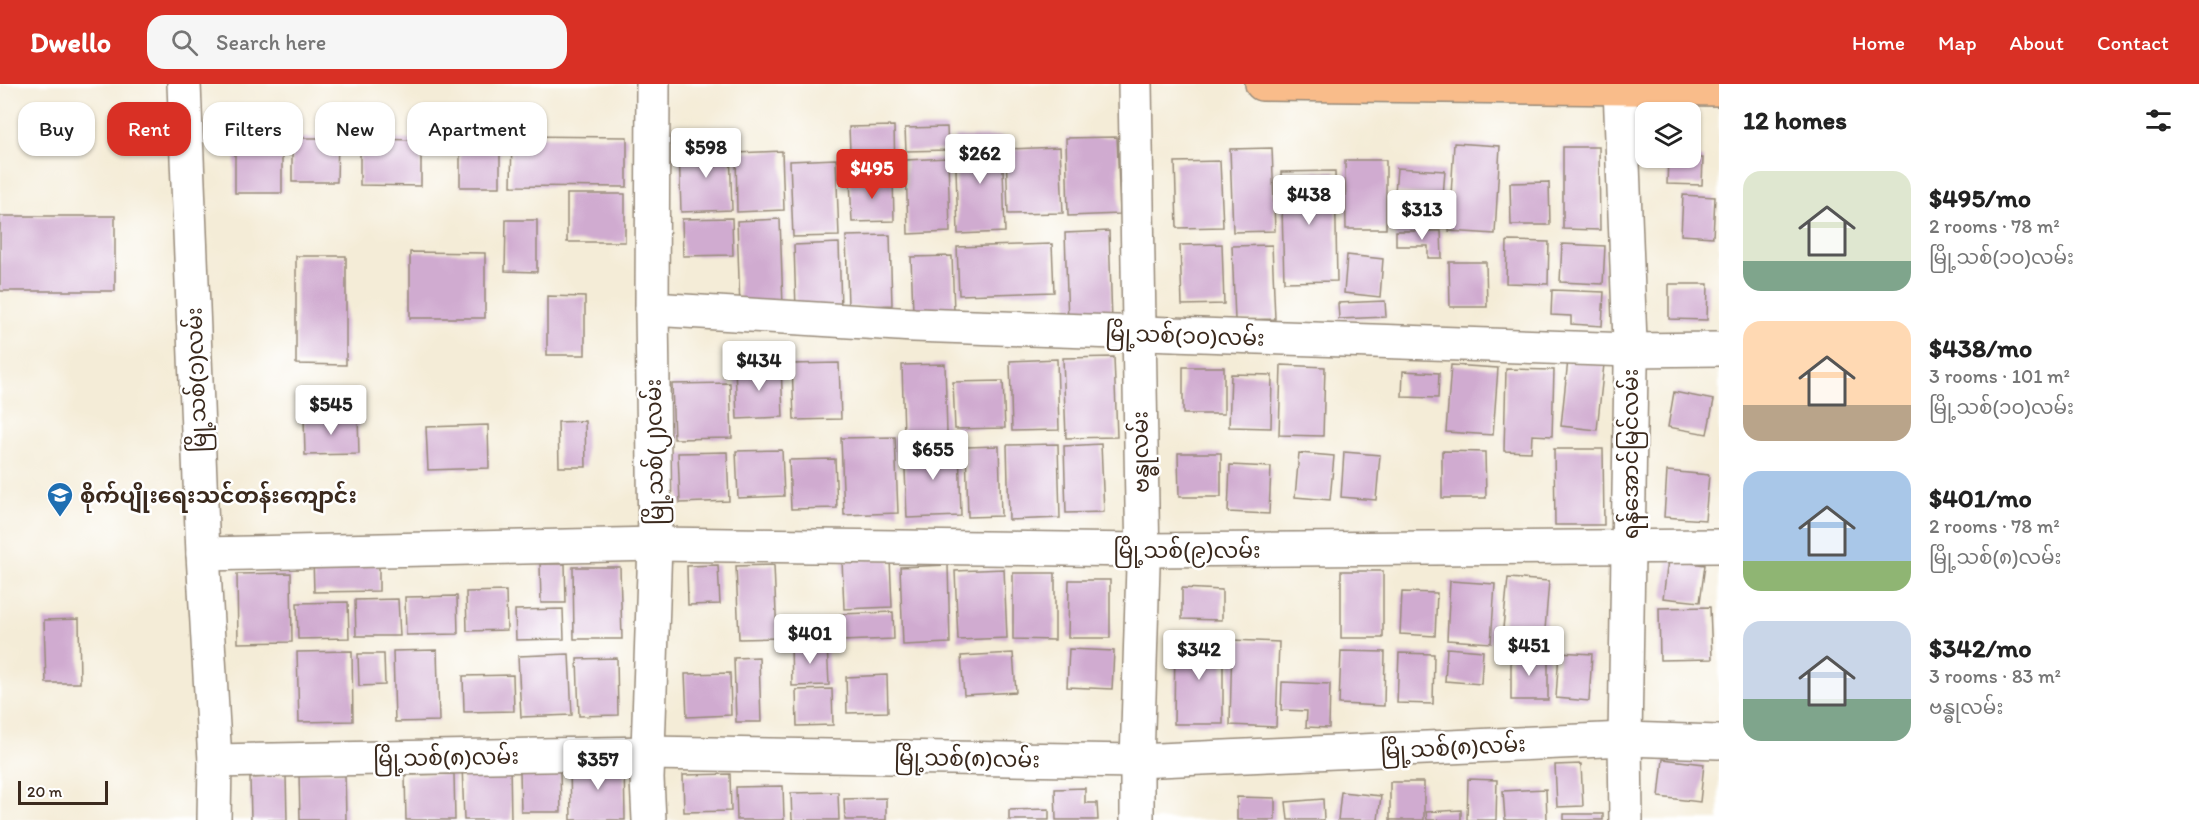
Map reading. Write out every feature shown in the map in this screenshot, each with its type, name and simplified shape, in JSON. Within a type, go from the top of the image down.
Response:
[{"type":"highway","points":[[1262,84],[1719,89]]},
{"type":"street","name":"မြို့သစ်(၁)လမ်း","points":[[184,84],[203,554],[215,761],[214,820]]},
{"type":"street","name":"မြို့သစ်(၂)လမ်း","points":[[649,820],[648,753],[655,544],[652,309],[653,84]]},
{"type":"street","name":"ဗန္ဓုလမ်း","points":[[1135,84],[1142,550],[1137,820]]},
{"type":"street","name":"ရန်အောင်မြင်လမ်း","points":[[1620,88],[1630,350],[1626,820]]},
{"type":"street","name":"မြို့သစ်(၁၀)လမ်း","points":[[652,309],[914,325],[1630,350],[1719,349]]},
{"type":"street","name":"မြို့သစ်(၉)လမ်း","points":[[203,554],[655,544],[1142,550],[1719,546]]},
{"type":"street","name":"မြို့သစ်(၈)လမ်း","points":[[215,761],[648,753],[1137,761],[1625,739],[1719,742]]},
{"type":"building","points":[[894,126],[895,173],[851,175],[849,127]]},
{"type":"building","points":[[947,127],[948,150],[906,151],[905,128]]},
{"type":"building","points":[[547,136],[627,137],[627,187],[511,186],[512,156],[547,156]]},
{"type":"building","points":[[1002,136],[1005,232],[958,234],[955,137]]},
{"type":"building","points":[[1117,137],[1120,214],[1068,216],[1066,138]]},
{"type":"building","points":[[303,138],[315,138],[315,156],[338,156],[337,182],[292,182],[292,156],[303,156]]},
{"type":"building","points":[[395,140],[407,140],[407,156],[421,156],[421,186],[360,185],[360,156],[395,156]]},
{"type":"building","points":[[1454,143],[1500,146],[1495,234],[1449,231]]},
{"type":"building","points":[[730,147],[732,210],[681,212],[679,149]]},
{"type":"building","points":[[1060,147],[1063,213],[1008,214],[1006,149]]},
{"type":"building","points":[[1563,147],[1599,147],[1600,230],[1563,229]]},
{"type":"building","points":[[1272,148],[1275,231],[1233,232],[1230,149]]},
{"type":"building","points":[[782,151],[784,210],[737,212],[736,153]]},
{"type":"building","points":[[235,156],[282,156],[282,193],[235,193]]},
{"type":"building","points":[[460,156],[500,156],[500,187],[460,187]]},
{"type":"building","points":[[948,158],[950,232],[908,234],[906,160]]},
{"type":"building","points":[[1701,158],[1703,158],[1702,185],[1667,184],[1668,168],[1701,168]]},
{"type":"building","points":[[836,159],[839,236],[793,237],[790,161]]},
{"type":"building","points":[[1345,160],[1386,160],[1386,229],[1346,229]]},
{"type":"building","points":[[1220,161],[1223,227],[1177,228],[1175,162]]},
{"type":"building","points":[[1397,168],[1445,171],[1443,196],[1395,192]]},
{"type":"building","points":[[1335,171],[1337,281],[1284,282],[1281,172]]},
{"type":"building","points":[[893,178],[894,221],[852,222],[850,179]]},
{"type":"building","points":[[1549,182],[1550,225],[1511,225],[1510,183]]},
{"type":"building","points":[[567,194],[625,194],[625,242],[567,242]]},
{"type":"building","points":[[1683,195],[1715,197],[1713,237],[1681,235]]},
{"type":"building","points":[[1394,200],[1442,202],[1441,227],[1393,224]]},
{"type":"building","points":[[0,216],[115,216],[115,291],[0,291]]},
{"type":"building","points":[[732,218],[733,255],[683,256],[682,219]]},
{"type":"building","points":[[780,219],[783,307],[740,308],[737,221]]},
{"type":"building","points":[[506,220],[537,220],[537,272],[505,271]]},
{"type":"building","points":[[1109,231],[1112,322],[1068,323],[1065,233]]},
{"type":"building","points":[[1396,231],[1441,231],[1442,258],[1428,258],[1428,246],[1396,246]]},
{"type":"building","points":[[890,235],[892,305],[848,307],[846,236]]},
{"type":"building","points":[[1507,241],[1549,242],[1548,284],[1506,283]]},
{"type":"building","points":[[839,243],[841,308],[796,310],[794,245]]},
{"type":"building","points":[[1052,244],[1054,292],[959,295],[957,247]]},
{"type":"building","points":[[1222,244],[1224,304],[1182,305],[1180,245]]},
{"type":"building","points":[[1562,244],[1605,246],[1603,284],[1560,282]]},
{"type":"building","points":[[1272,245],[1275,319],[1235,320],[1232,246]]},
{"type":"building","points":[[410,252],[485,253],[485,318],[410,318]]},
{"type":"building","points":[[1347,255],[1383,259],[1380,297],[1344,293]]},
{"type":"building","points":[[296,256],[346,256],[346,365],[296,364]]},
{"type":"building","points":[[952,256],[954,311],[913,312],[911,257]]},
{"type":"building","points":[[1449,262],[1486,262],[1487,307],[1450,307]]},
{"type":"building","points":[[1669,284],[1708,284],[1707,320],[1669,319]]},
{"type":"building","points":[[1552,290],[1604,292],[1602,326],[1571,324],[1571,316],[1551,315]]},
{"type":"building","points":[[547,296],[585,297],[585,355],[547,355]]},
{"type":"building","points":[[1385,301],[1386,317],[1339,319],[1338,303]]},
{"type":"building","points":[[1114,357],[1117,437],[1066,438],[1063,358]]},
{"type":"building","points":[[1057,359],[1059,430],[1012,431],[1010,361]]},
{"type":"building","points":[[1568,360],[1604,364],[1597,430],[1561,426]]},
{"type":"building","points":[[839,363],[841,419],[794,420],[792,364]]},
{"type":"building","points":[[945,364],[947,433],[904,435],[902,365]]},
{"type":"building","points":[[781,365],[783,417],[737,419],[735,366]]},
{"type":"building","points":[[1281,365],[1325,367],[1323,436],[1279,435]]},
{"type":"building","points":[[1451,365],[1498,368],[1493,435],[1446,432]]},
{"type":"building","points":[[1183,367],[1224,367],[1224,414],[1183,414]]},
{"type":"building","points":[[1506,369],[1554,370],[1552,436],[1532,435],[1531,452],[1504,451]]},
{"type":"building","points":[[1403,371],[1439,373],[1438,398],[1402,397]]},
{"type":"building","points":[[1231,374],[1272,375],[1271,428],[1229,427]]},
{"type":"building","points":[[1003,381],[1005,428],[955,429],[953,382]]},
{"type":"building","points":[[730,383],[732,438],[674,439],[672,384]]},
{"type":"building","points":[[1674,392],[1714,400],[1707,434],[1668,427]]},
{"type":"building","points":[[358,416],[359,454],[305,455],[304,417]]},
{"type":"building","points":[[585,421],[586,467],[559,467],[558,422]]},
{"type":"building","points":[[488,425],[489,468],[428,470],[426,427]]},
{"type":"building","points":[[895,437],[898,513],[844,515],[841,438]]},
{"type":"building","points":[[959,444],[961,516],[907,518],[904,446]]},
{"type":"building","points":[[1058,444],[1060,518],[1009,520],[1007,445]]},
{"type":"building","points":[[1101,444],[1104,512],[1066,513],[1064,446]]},
{"type":"building","points":[[999,446],[1001,516],[968,517],[966,447]]},
{"type":"building","points":[[1554,449],[1603,449],[1604,525],[1555,525]]},
{"type":"building","points":[[782,450],[784,496],[738,498],[736,451]]},
{"type":"building","points":[[1442,451],[1485,452],[1486,498],[1442,498]]},
{"type":"building","points":[[727,452],[729,501],[680,503],[678,453]]},
{"type":"building","points":[[1344,452],[1380,455],[1376,500],[1341,497]]},
{"type":"building","points":[[1178,453],[1221,453],[1221,497],[1179,497]]},
{"type":"building","points":[[1299,453],[1334,456],[1330,500],[1295,497]]},
{"type":"building","points":[[835,459],[837,508],[791,509],[789,460]]},
{"type":"building","points":[[1230,465],[1271,467],[1269,514],[1228,512]]},
{"type":"building","points":[[1667,471],[1709,475],[1705,520],[1664,517]]},
{"type":"building","points":[[379,556],[379,591],[314,592],[313,558]]},
{"type":"building","points":[[890,559],[892,607],[844,609],[842,560]]},
{"type":"building","points":[[1668,560],[1705,565],[1700,602],[1663,598]]},
{"type":"building","points":[[540,564],[565,564],[566,603],[541,603]]},
{"type":"building","points":[[718,565],[720,604],[688,605],[687,566]]},
{"type":"building","points":[[774,565],[777,638],[739,639],[736,566]]},
{"type":"building","points":[[948,565],[950,643],[903,645],[900,567]]},
{"type":"building","points":[[573,567],[620,567],[622,639],[574,639]]},
{"type":"building","points":[[1004,569],[1007,638],[958,640],[955,571]]},
{"type":"building","points":[[1341,571],[1383,571],[1383,638],[1341,638]]},
{"type":"building","points":[[291,573],[292,642],[238,643],[237,574]]},
{"type":"building","points":[[1013,573],[1055,573],[1055,640],[1013,639]]},
{"type":"building","points":[[1508,578],[1549,581],[1544,642],[1502,638]]},
{"type":"building","points":[[1069,580],[1110,580],[1110,638],[1068,638]]},
{"type":"building","points":[[1450,581],[1495,584],[1491,643],[1447,640]]},
{"type":"building","points":[[1182,588],[1222,590],[1222,620],[1182,619]]},
{"type":"building","points":[[506,591],[507,630],[467,631],[466,592]]},
{"type":"building","points":[[1402,592],[1437,593],[1435,636],[1400,634]]},
{"type":"building","points":[[457,596],[458,634],[406,635],[405,597]]},
{"type":"building","points":[[398,599],[400,636],[356,636],[355,600]]},
{"type":"building","points":[[348,602],[349,638],[298,639],[297,603]]},
{"type":"building","points":[[1710,607],[1712,659],[1660,660],[1659,608]]},
{"type":"building","points":[[563,609],[564,639],[516,640],[515,610]]},
{"type":"building","points":[[893,612],[894,639],[841,641],[840,614]]},
{"type":"building","points":[[79,619],[80,683],[46,683],[44,620]]},
{"type":"building","points":[[1175,638],[1223,638],[1223,724],[1174,724]]},
{"type":"building","points":[[1232,640],[1279,642],[1276,727],[1230,725]]},
{"type":"building","points":[[791,644],[827,644],[829,685],[792,686]]},
{"type":"building","points":[[1447,648],[1483,651],[1481,684],[1445,681]]},
{"type":"building","points":[[1069,649],[1114,651],[1112,689],[1067,687]]},
{"type":"building","points":[[437,650],[439,721],[395,722],[393,651]]},
{"type":"building","points":[[352,651],[353,721],[299,722],[297,652]]},
{"type":"building","points":[[1341,651],[1385,652],[1384,706],[1339,704]]},
{"type":"building","points":[[1559,652],[1592,654],[1589,701],[1556,698]]},
{"type":"building","points":[[1013,653],[1016,692],[964,695],[961,656]]},
{"type":"building","points":[[1399,653],[1434,654],[1433,704],[1397,703]]},
{"type":"building","points":[[358,654],[384,654],[385,685],[359,686]]},
{"type":"building","points":[[569,654],[572,715],[521,717],[518,656]]},
{"type":"building","points":[[1511,654],[1548,655],[1548,700],[1511,700]]},
{"type":"building","points":[[759,657],[761,722],[736,722],[734,658]]},
{"type":"building","points":[[617,658],[618,715],[579,716],[577,659]]},
{"type":"building","points":[[730,673],[731,715],[687,717],[685,674]]},
{"type":"building","points":[[513,675],[514,711],[464,712],[463,676]]},
{"type":"building","points":[[887,675],[888,712],[847,713],[846,677]]},
{"type":"building","points":[[1282,682],[1330,684],[1329,728],[1306,727],[1307,711],[1281,710]]},
{"type":"building","points":[[832,689],[833,725],[797,726],[796,690]]},
{"type":"building","points":[[1663,759],[1704,764],[1700,802],[1659,797]]},
{"type":"building","points":[[624,762],[625,820],[571,820],[570,763]]},
{"type":"building","points":[[510,763],[511,820],[464,820],[462,764]]},
{"type":"building","points":[[1581,764],[1583,806],[1557,807],[1555,765]]},
{"type":"building","points":[[560,770],[561,812],[521,812],[520,771]]},
{"type":"building","points":[[299,772],[345,772],[346,820],[300,820]]},
{"type":"building","points":[[454,774],[455,820],[406,820],[405,775]]},
{"type":"building","points":[[730,774],[731,811],[684,812],[683,775]]},
{"type":"building","points":[[286,776],[287,820],[251,820],[250,778]]},
{"type":"building","points":[[1468,779],[1497,780],[1496,820],[1467,820]]},
{"type":"building","points":[[1390,782],[1424,782],[1424,820],[1390,820]]},
{"type":"building","points":[[783,786],[784,820],[737,820],[736,787]]},
{"type":"building","points":[[1085,788],[1085,803],[1097,803],[1098,820],[1056,820],[1055,789]]},
{"type":"building","points":[[1546,789],[1547,820],[1505,820],[1503,791]]},
{"type":"building","points":[[838,792],[839,820],[792,820],[791,793]]},
{"type":"building","points":[[1341,792],[1381,796],[1378,820],[1338,820]]},
{"type":"building","points":[[1237,797],[1275,798],[1275,820],[1237,820]]},
{"type":"building","points":[[886,798],[886,820],[845,820],[844,799]]},
{"type":"building","points":[[1323,799],[1324,820],[1288,820],[1286,802]]},
{"type":"building","points":[[1049,809],[1049,820],[1009,820],[1009,810]]},
{"type":"building","points":[[1461,810],[1461,820],[1427,820],[1426,812]]},
{"type":"building","points":[[1564,814],[1603,814],[1603,820],[1564,820]]},
{"type":"place","name":"စိုက်ပျိုးရေးသင်တန်းကျောင်း","points":[[60,518]]}]
